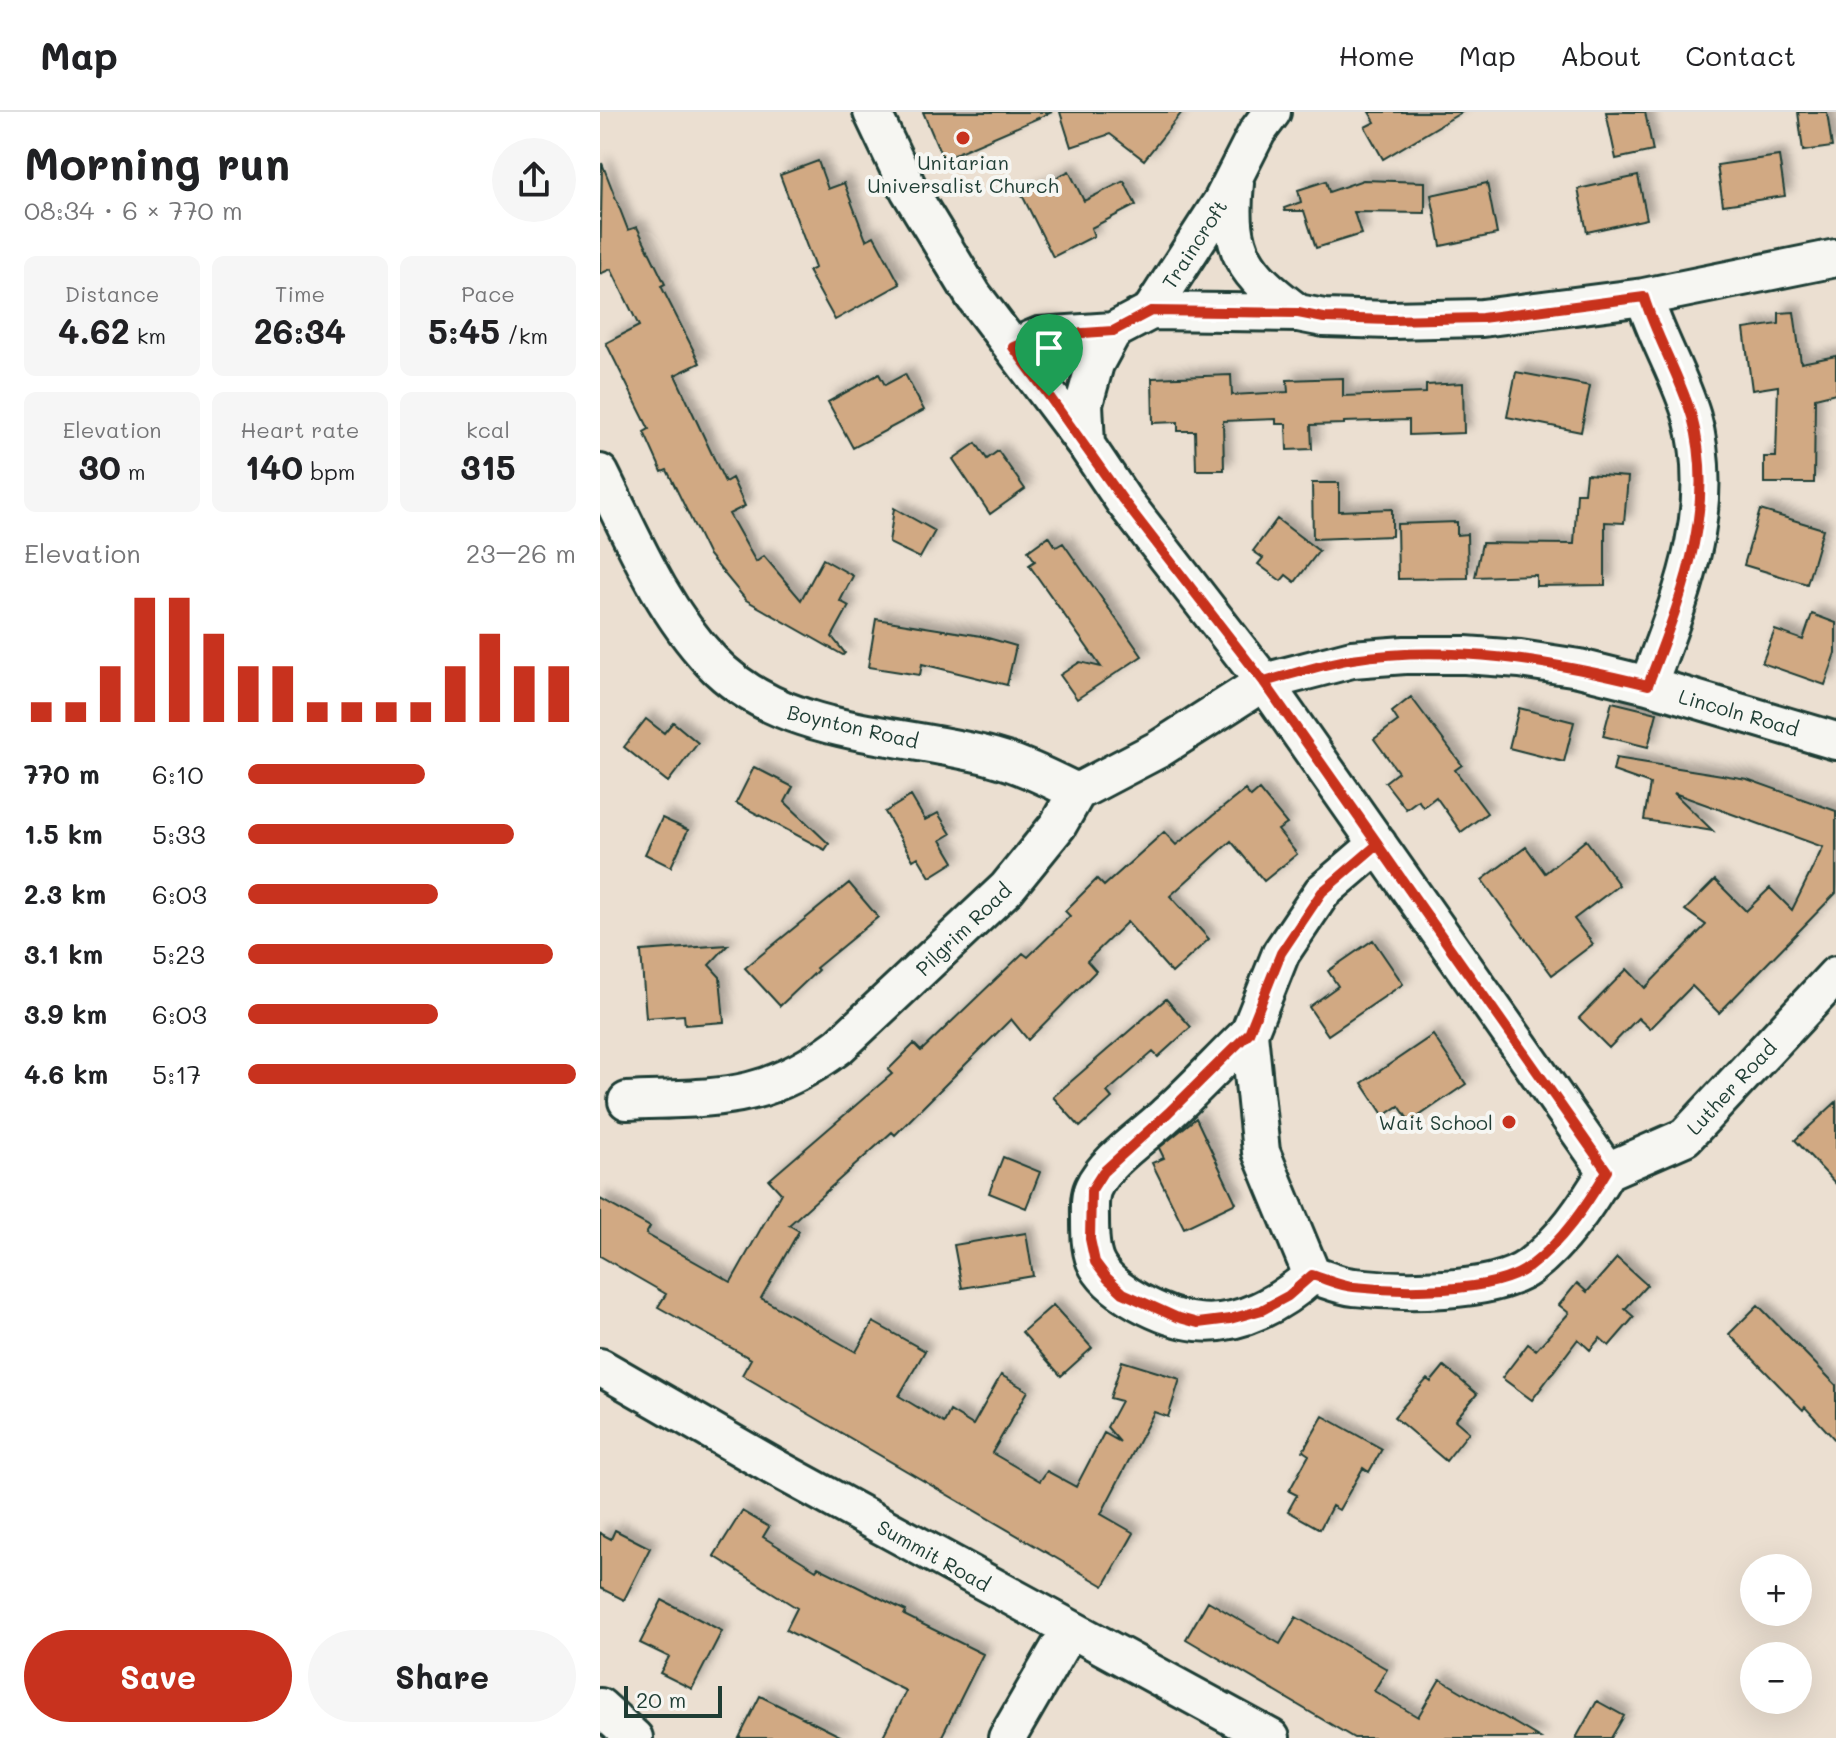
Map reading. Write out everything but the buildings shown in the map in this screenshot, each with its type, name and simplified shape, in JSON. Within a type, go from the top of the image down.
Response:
[{"type":"street","points":[[872,112],[902,176],[973,295],[1086,445],[1123,500],[1264,682],[1607,1171],[1569,1227],[1529,1267],[1514,1275],[1467,1288],[1392,1289],[1351,1287],[1312,1275]]},
{"type":"street","name":"Traincroft","points":[[1151,311],[1235,177],[1257,132],[1272,112]]},
{"type":"street","name":"Traincroft","points":[[1235,177],[1232,229],[1245,263],[1268,291],[1298,313]]},
{"type":"street","name":"Traincroft","points":[[1013,347],[1039,336],[1113,331],[1151,311],[1298,313],[1338,319],[1482,318],[1644,297],[1836,258]]},
{"type":"street","points":[[1644,297],[1693,421],[1701,475],[1698,525],[1686,583],[1648,685]]},
{"type":"street","points":[[1086,445],[1084,404],[1088,382],[1113,331]]},
{"type":"street","name":"Boynton Road","points":[[600,473],[652,577],[679,621],[713,664],[755,696],[775,707],[828,723],[993,757],[1077,792]]},
{"type":"street","name":"Lincoln Road","points":[[1264,682],[1352,659],[1465,655],[1579,668],[1648,685],[1836,741]]},
{"type":"street","name":"Pilgrim Road","points":[[627,1101],[725,1097],[747,1093],[780,1083],[816,1063],[839,1046],[998,897],[1033,858],[1077,792],[1159,749],[1264,682]]},
{"type":"street","points":[[1312,1275],[1288,1296],[1262,1310],[1230,1319],[1198,1323],[1165,1313],[1123,1293],[1095,1262],[1090,1239],[1091,1191],[1103,1172],[1249,1033],[1281,953],[1322,892],[1378,844]]},
{"type":"street","name":"Luther Road","points":[[1607,1171],[1685,1137],[1836,975]]},
{"type":"street","points":[[1249,1033],[1261,1152],[1312,1275]]},
{"type":"street","name":"Summit Road","points":[[600,1367],[774,1467],[1271,1738]]},
{"type":"street","points":[[1007,1738],[1070,1629]]},
{"type":"street","points":[[600,1707],[634,1738]]},
{"type":"place","name":"Unitarian Universalist Church","points":[[963,138]]},
{"type":"place","name":"Wait School","points":[[1509,1122]]},
{"type":"route","points":[[1049,396],[1013,347],[1039,336],[1113,331],[1151,311],[1298,313],[1324,318],[1390,320],[1482,318],[1644,297],[1693,421],[1701,475],[1698,525],[1686,583],[1648,685],[1579,668],[1465,655],[1352,659],[1264,682],[1321,763],[1378,844],[1487,1001],[1607,1171],[1569,1227],[1529,1267],[1514,1275],[1467,1288],[1351,1287],[1312,1275],[1288,1296],[1262,1310],[1230,1319],[1198,1323],[1143,1304],[1123,1293],[1095,1262],[1090,1239],[1091,1191],[1103,1172],[1249,1033],[1281,953],[1322,892],[1378,844],[1264,682],[1123,500],[1049,396]]}]
